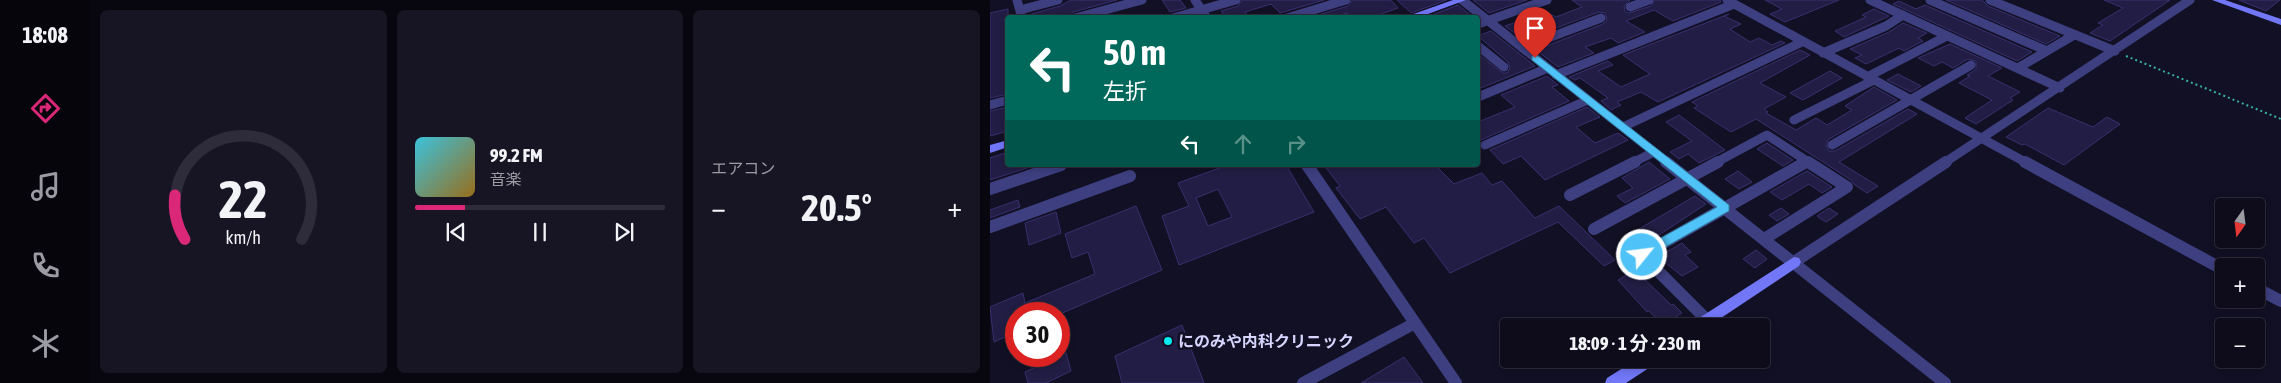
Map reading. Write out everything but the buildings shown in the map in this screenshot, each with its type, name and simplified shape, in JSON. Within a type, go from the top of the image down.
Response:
[{"type":"street","points":[[1017,0],[1021,14],[1058,0]]},
{"type":"street","points":[[1086,15],[1142,0]]},
{"type":"street","points":[[1195,0],[1204,15]]},
{"type":"street","points":[[1184,15],[1236,0]]},
{"type":"street","points":[[1297,15],[1346,0]]},
{"type":"street","points":[[1415,15],[1462,0],[1476,15]]},
{"type":"street","points":[[1482,22],[1547,0]]},
{"type":"street","points":[[1630,7],[1649,0]]},
{"type":"street","points":[[1870,0],[2060,88]]},
{"type":"street","points":[[1930,0],[2047,51]]},
{"type":"street","points":[[1990,0],[2115,51]]},
{"type":"street","points":[[1710,318],[2060,88],[2190,0]]},
{"type":"street","points":[[2216,0],[2281,22]]},
{"type":"street","points":[[1480,96],[1552,72],[1731,2],[2215,265]]},
{"type":"street","points":[[1823,53],[1886,26],[1903,15]]},
{"type":"street","points":[[1522,48],[1601,18]]},
{"type":"street","points":[[1482,22],[1522,48],[1945,383]]},
{"type":"street","points":[[2018,68],[2074,35]]},
{"type":"street","points":[[1794,120],[1947,36]]},
{"type":"street","points":[[1623,127],[1802,42]]},
{"type":"street","points":[[1480,48],[1504,67]]},
{"type":"street","points":[[1832,145],[1912,101],[1971,65]]},
{"type":"street","points":[[1485,145],[1588,100]]},
{"type":"street","points":[[990,105],[1005,101]]},
{"type":"street","points":[[1594,229],[1767,135],[1847,187],[1764,239]]},
{"type":"street","points":[[990,149],[1005,144]]},
{"type":"street","points":[[1570,195],[1654,152]]},
{"type":"street","points":[[1698,318],[1642,255],[1807,161]]},
{"type":"street","points":[[990,189],[1055,167]]},
{"type":"street","points":[[1308,167],[1456,383]]},
{"type":"street","points":[[990,227],[1130,176]]},
{"type":"street","points":[[2265,293],[2281,301]]},
{"type":"street","points":[[1303,383],[1415,322]]},
{"type":"street","points":[[1613,383],[1636,368]]},
{"type":"path","points":[[2115,51],[2281,119]]},
{"type":"place","name":"にのみや内科クリニック","points":[[1168,341]]},
{"type":"route","points":[[1535,58],[1725,208],[1642,255]]}]
